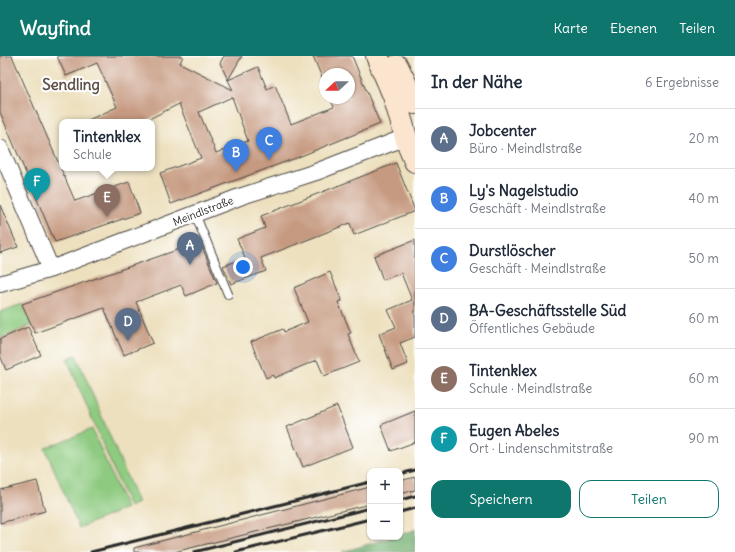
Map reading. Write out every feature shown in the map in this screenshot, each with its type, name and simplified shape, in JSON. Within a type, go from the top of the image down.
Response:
[{"type":"main road","points":[[377,56],[394,96],[415,161]]},
{"type":"main road","points":[[393,56],[415,103]]},
{"type":"street","name":"Meindlstraße","points":[[0,284],[51,269],[242,196],[316,172],[406,137]]},
{"type":"street","points":[[0,148],[51,269]]},
{"type":"lane","points":[[195,214],[228,294]]},
{"type":"green space","points":[[22,304],[32,325],[0,339],[0,312]]},
{"type":"green space","points":[[76,355],[138,503],[129,507],[67,359]]},
{"type":"green space","points":[[92,429],[126,508],[79,528],[45,448]]},
{"type":"green space","points":[[415,529],[415,552],[342,552],[383,540],[403,540],[403,534]]},
{"type":"building","points":[[0,56],[12,56],[59,164],[59,171],[62,171],[75,201],[129,182],[140,213],[55,242],[0,112]]},
{"type":"building","points":[[57,56],[183,56],[180,63],[233,90],[228,80],[258,67],[267,89],[275,85],[291,124],[334,107],[333,104],[355,104],[355,68],[319,68],[319,70],[313,56],[352,56],[380,124],[296,158],[171,204],[160,173],[201,158],[179,104],[149,119],[91,119],[117,107],[97,63],[66,76]],"holes":[[[232,97],[248,141],[216,153],[199,112]]]},
{"type":"building","points":[[224,56],[242,56],[228,80],[220,63]]},
{"type":"building","points":[[396,163],[415,211],[354,235],[350,223],[261,258],[266,271],[231,284],[223,266],[245,258],[237,239],[265,228],[261,216]]},
{"type":"building","points":[[0,205],[18,247],[0,253]]},
{"type":"building","points":[[415,240],[415,337],[400,343],[408,364],[393,370],[379,334],[396,327],[388,310],[412,300],[401,273],[383,280],[374,256]]},
{"type":"building","points":[[200,242],[217,283],[186,296],[181,285],[136,302],[153,343],[124,355],[104,308],[35,333],[22,304]]},
{"type":"building","points":[[330,272],[342,301],[338,302],[351,333],[348,334],[359,362],[324,376],[317,360],[274,378],[273,375],[266,378],[251,342],[283,329],[284,332],[308,322],[294,288]]},
{"type":"building","points":[[28,327],[41,355],[6,370],[0,355],[0,339]]},
{"type":"building","points":[[337,406],[353,447],[303,467],[287,427]]},
{"type":"building","points":[[415,411],[415,442],[391,451],[381,425]]},
{"type":"building","points":[[415,477],[415,490],[403,493],[403,480]]},
{"type":"building","points":[[37,481],[45,511],[0,523],[0,490]]},
{"type":"building","points":[[367,488],[367,505],[174,552],[134,552],[134,548]]},
{"type":"railway","points":[[403,473],[415,470]]},
{"type":"railway","points":[[91,552],[367,483]]},
{"type":"railway","points":[[403,499],[415,496]]},
{"type":"railway","points":[[403,511],[415,508]]},
{"type":"railway","points":[[194,552],[367,509]]},
{"type":"railway","points":[[236,552],[367,520]]},
{"type":"place","name":"Durstlöscher","points":[[269,160]]},
{"type":"place","name":"Ly's Nagelstudio","points":[[236,172]]},
{"type":"place","name":"Eugen Abeles","points":[[37,201]]},
{"type":"place","name":"Tintenklex","points":[[107,217]]},
{"type":"place","name":"Jobcenter","points":[[190,265]]},
{"type":"place","name":"BA-Geschäftsstelle Süd","points":[[128,341]]},
{"type":"district","name":"Sendling","points":[[71,85]]}]
